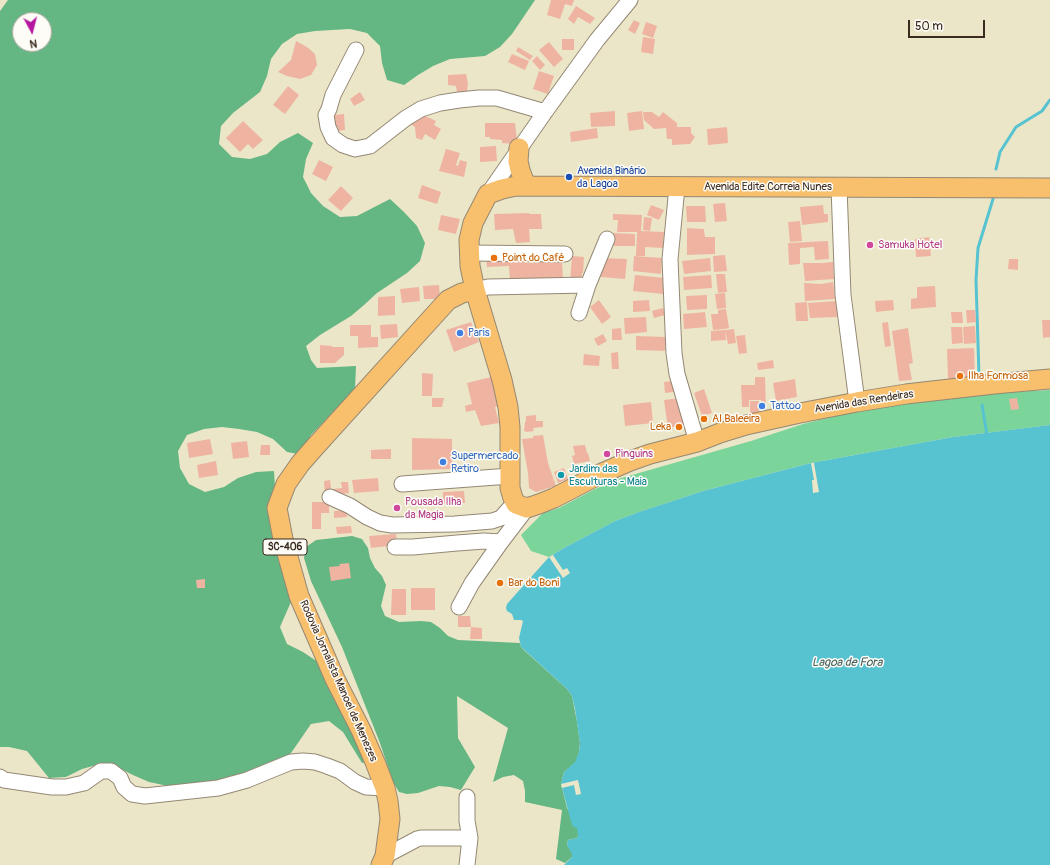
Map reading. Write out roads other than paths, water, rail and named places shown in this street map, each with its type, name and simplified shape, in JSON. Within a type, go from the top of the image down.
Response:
[{"type":"main road","points":[[519,148],[518,161],[520,170],[524,181],[529,186]]},
{"type":"main road","name":"Avenida Edite Correia Nunes","points":[[488,194],[516,186],[1050,188]]},
{"type":"main road","points":[[488,194],[473,223],[469,240],[470,266],[475,290],[502,380],[508,407],[510,427],[510,488],[513,498],[522,506]]},
{"type":"main road","name":"Rodovia Jornalista Manoel de Menezes","points":[[383,860],[390,818],[385,788],[361,730],[335,679],[299,596],[283,539],[277,508],[286,484],[300,464],[448,300],[475,290]]},
{"type":"main road","name":"Avenida das Rendeiras","points":[[522,506],[554,498],[600,474],[630,461],[650,454],[697,442],[746,425],[800,413],[906,394],[994,384],[1050,380]]},
{"type":"street","points":[[488,194],[519,148],[597,40],[630,0]]},
{"type":"street","points":[[356,50],[326,115],[328,127],[334,138],[343,145],[356,149],[370,146],[406,118],[421,109],[440,103],[497,98],[545,112]]},
{"type":"street","points":[[677,187],[670,259],[674,353],[677,374],[697,442]]},
{"type":"street","points":[[838,187],[843,294],[857,402]]},
{"type":"street","points":[[578,313],[607,239]]},
{"type":"street","points":[[470,253],[565,254]]},
{"type":"street","points":[[475,290],[488,287],[588,285]]},
{"type":"street","points":[[402,484],[510,476]]},
{"type":"street","points":[[330,497],[350,506],[367,517],[392,525],[455,524],[492,521],[501,518],[510,509],[522,506]]},
{"type":"street","points":[[459,607],[472,583],[501,542],[522,506]]},
{"type":"street","points":[[395,547],[413,547],[484,541],[501,542]]},
{"type":"street","points":[[0,777],[4,780],[52,787],[66,787],[84,783],[101,771],[111,770],[120,778],[124,787],[132,794],[145,796],[218,788],[247,780],[291,762],[304,761],[315,762],[340,771],[355,782],[366,787],[385,788]]},
{"type":"street","points":[[467,797],[467,821],[470,838],[467,865]]},
{"type":"street","points":[[383,860],[417,839],[470,838]]},
{"type":"water","name":"Lagoa de Fora","points":[[1050,425],[1050,865],[564,865],[572,857],[567,845],[568,840],[577,838],[578,836],[577,828],[572,825],[561,784],[564,772],[575,762],[579,752],[580,743],[575,709],[572,696],[567,689],[521,647],[519,638],[523,621],[514,620],[512,614],[507,611],[506,608],[507,604],[549,557],[615,521],[703,491],[811,463],[953,437]]},
{"type":"waterway","points":[[996,169],[1000,152],[1016,127],[1042,111],[1050,100]]},
{"type":"waterway","points":[[979,376],[976,280],[978,248],[993,199]]},
{"type":"waterway","points":[[982,405],[987,435]]},
{"type":"place","name":"Avenida Binário da Lagoa","points":[[569,177]]},
{"type":"place","name":"Samuka Hotel","points":[[870,245]]},
{"type":"place","name":"Point do Café","points":[[494,258]]},
{"type":"place","name":"Paris","points":[[460,333]]},
{"type":"place","name":"Ilha Formosa","points":[[960,376]]},
{"type":"place","name":"Tattoo","points":[[762,406]]},
{"type":"place","name":"Al Baleeira","points":[[704,419]]},
{"type":"place","name":"Leka","points":[[679,427]]},
{"type":"place","name":"Pinguins","points":[[607,454]]},
{"type":"place","name":"Supermercado Retiro","points":[[443,462]]},
{"type":"place","name":"Jardim das Esculturas - Maia","points":[[561,475]]},
{"type":"place","name":"Pousada Ilha da Magia","points":[[397,508]]},
{"type":"place","name":"Bar do Boni","points":[[500,583]]}]
